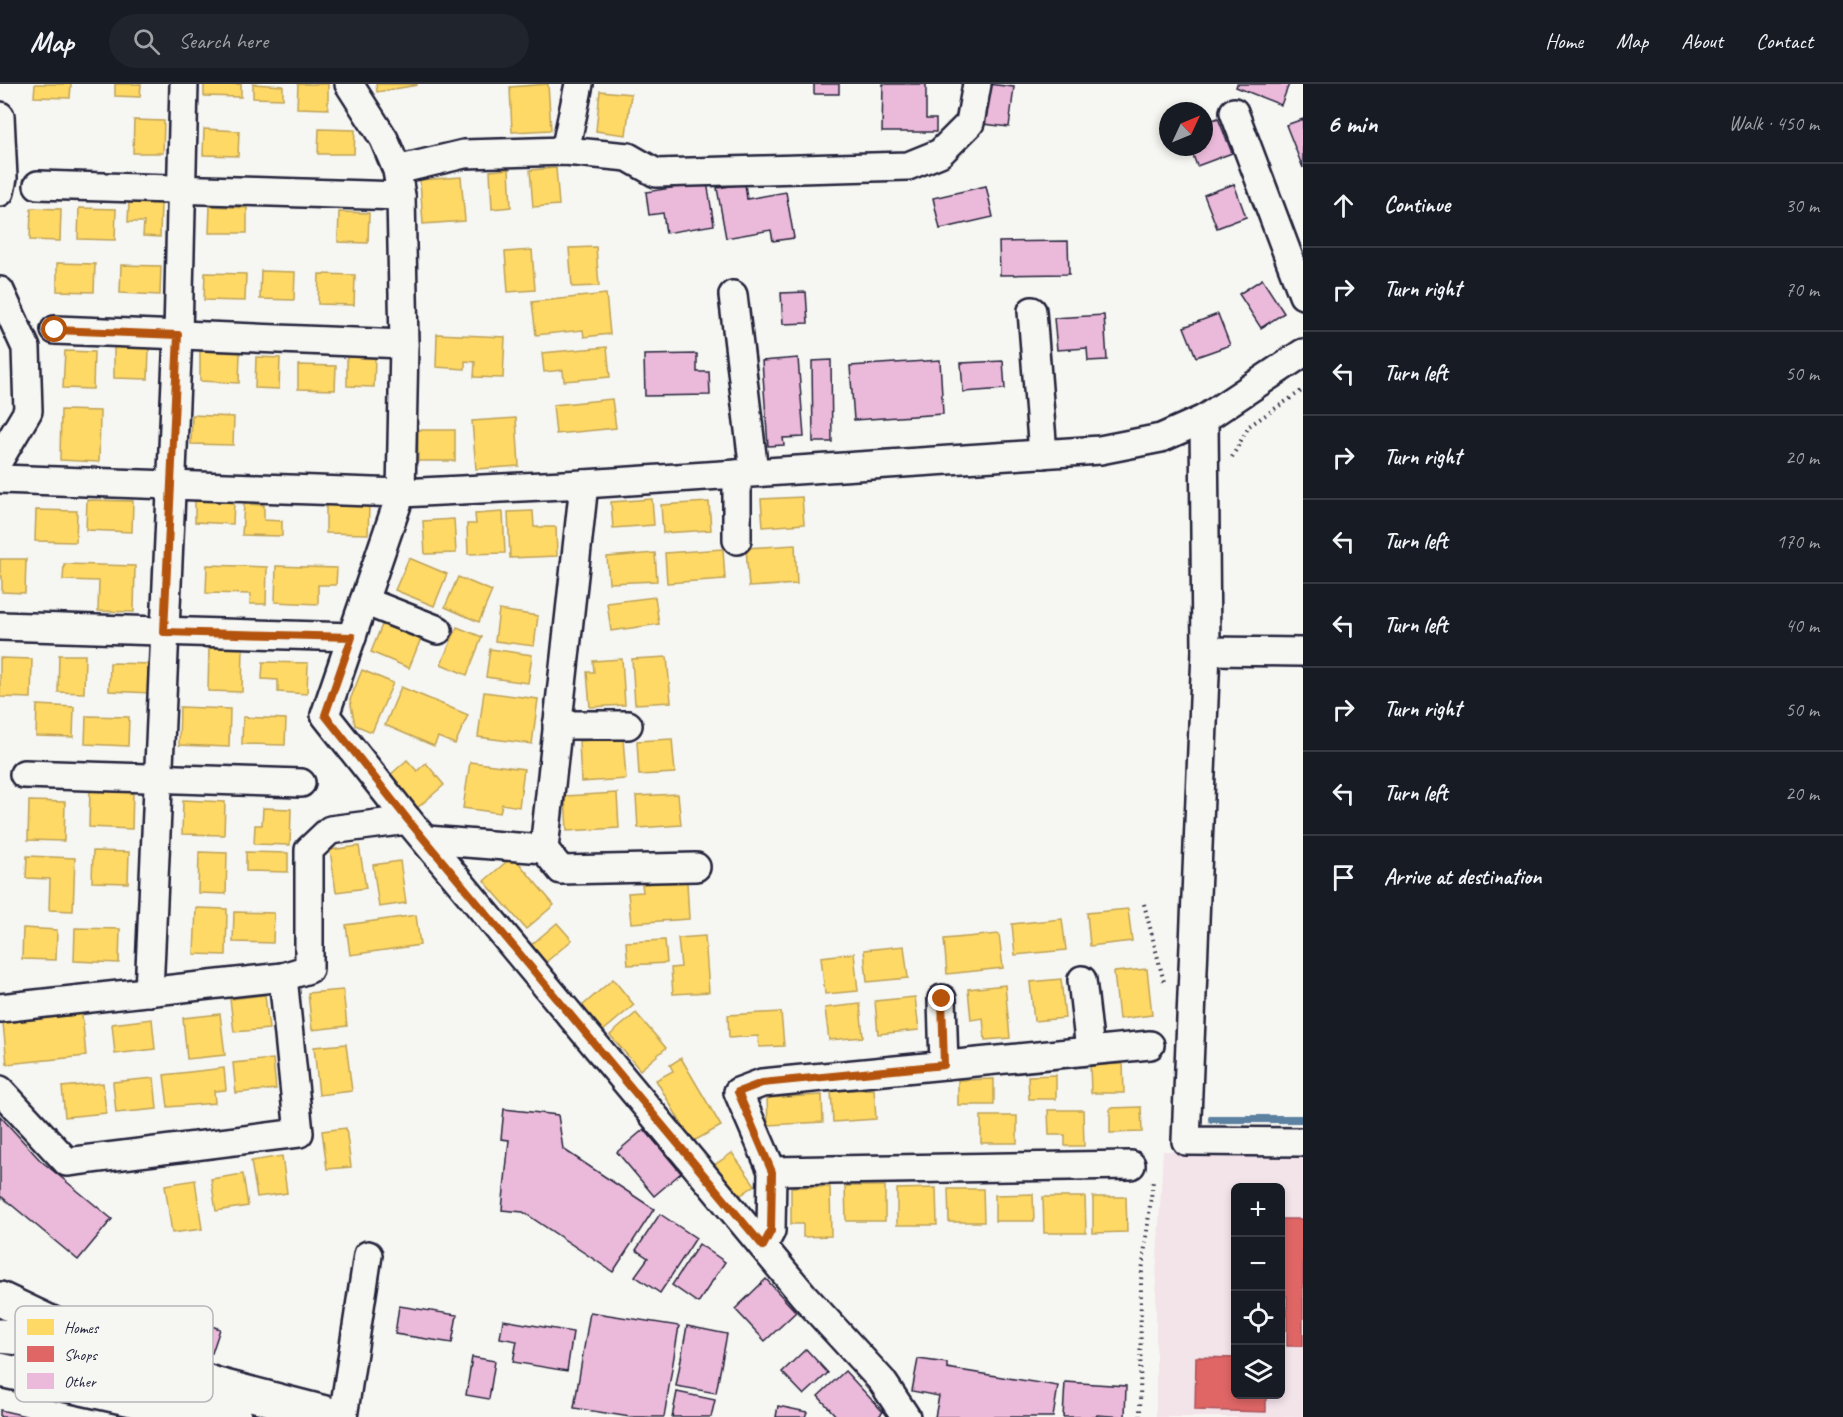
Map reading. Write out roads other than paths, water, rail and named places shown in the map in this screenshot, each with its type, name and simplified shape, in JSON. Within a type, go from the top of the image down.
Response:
[{"type":"main road","points":[[0,1299],[15,1306]]},
{"type":"main road","points":[[0,1335],[15,1337]]},
{"type":"main road","points":[[0,1370],[15,1373]]},
{"type":"main road","points":[[213,1384],[341,1417]]},
{"type":"main road","points":[[145,1402],[234,1417]]},
{"type":"street","points":[[149,992],[178,335],[184,84]]},
{"type":"street","points":[[350,84],[384,139],[399,183],[404,344],[401,493],[325,715],[408,820],[427,840],[804,1296],[882,1381],[906,1417]]},
{"type":"street","points":[[565,151],[579,84]]},
{"type":"street","points":[[38,185],[182,188],[399,183],[464,154],[565,151],[628,157],[656,173],[908,166],[940,153],[970,123],[977,84]]},
{"type":"street","points":[[1233,112],[1303,295]]},
{"type":"street","points":[[0,116],[3,178],[0,192]]},
{"type":"street","points":[[0,291],[26,348],[28,411],[0,458]]},
{"type":"street","points":[[733,295],[746,473],[737,540]]},
{"type":"street","points":[[1032,311],[1043,454]]},
{"type":"street","points":[[55,330],[404,344]]},
{"type":"street","points":[[0,479],[401,493],[584,484],[1100,450],[1161,438],[1204,418],[1303,353]]},
{"type":"street","points":[[1204,418],[1206,651],[1186,1141],[1303,1142]]},
{"type":"street","points":[[584,484],[544,849],[561,870],[696,867]]},
{"type":"street","points":[[364,601],[438,630]]},
{"type":"street","points":[[0,627],[352,637]]},
{"type":"street","points":[[1206,651],[1303,652]]},
{"type":"street","points":[[557,725],[628,725]]},
{"type":"street","points":[[24,774],[301,783]]},
{"type":"street","points":[[0,1008],[283,977],[309,969],[309,850],[330,830],[408,820]]},
{"type":"street","points":[[427,840],[544,849]]},
{"type":"street","points":[[0,1090],[67,1161],[299,1133],[283,977]]},
{"type":"street","points":[[1082,980],[1090,1050]]},
{"type":"street","points":[[942,999],[944,1065]]},
{"type":"street","points":[[763,1246],[771,1231],[772,1172],[738,1092],[762,1083],[1150,1045]]},
{"type":"street","points":[[772,1172],[1142,1171]]},
{"type":"street","points":[[341,1417],[368,1255]]},
{"type":"waterway","points":[[1212,1119],[1303,1119]]}]
